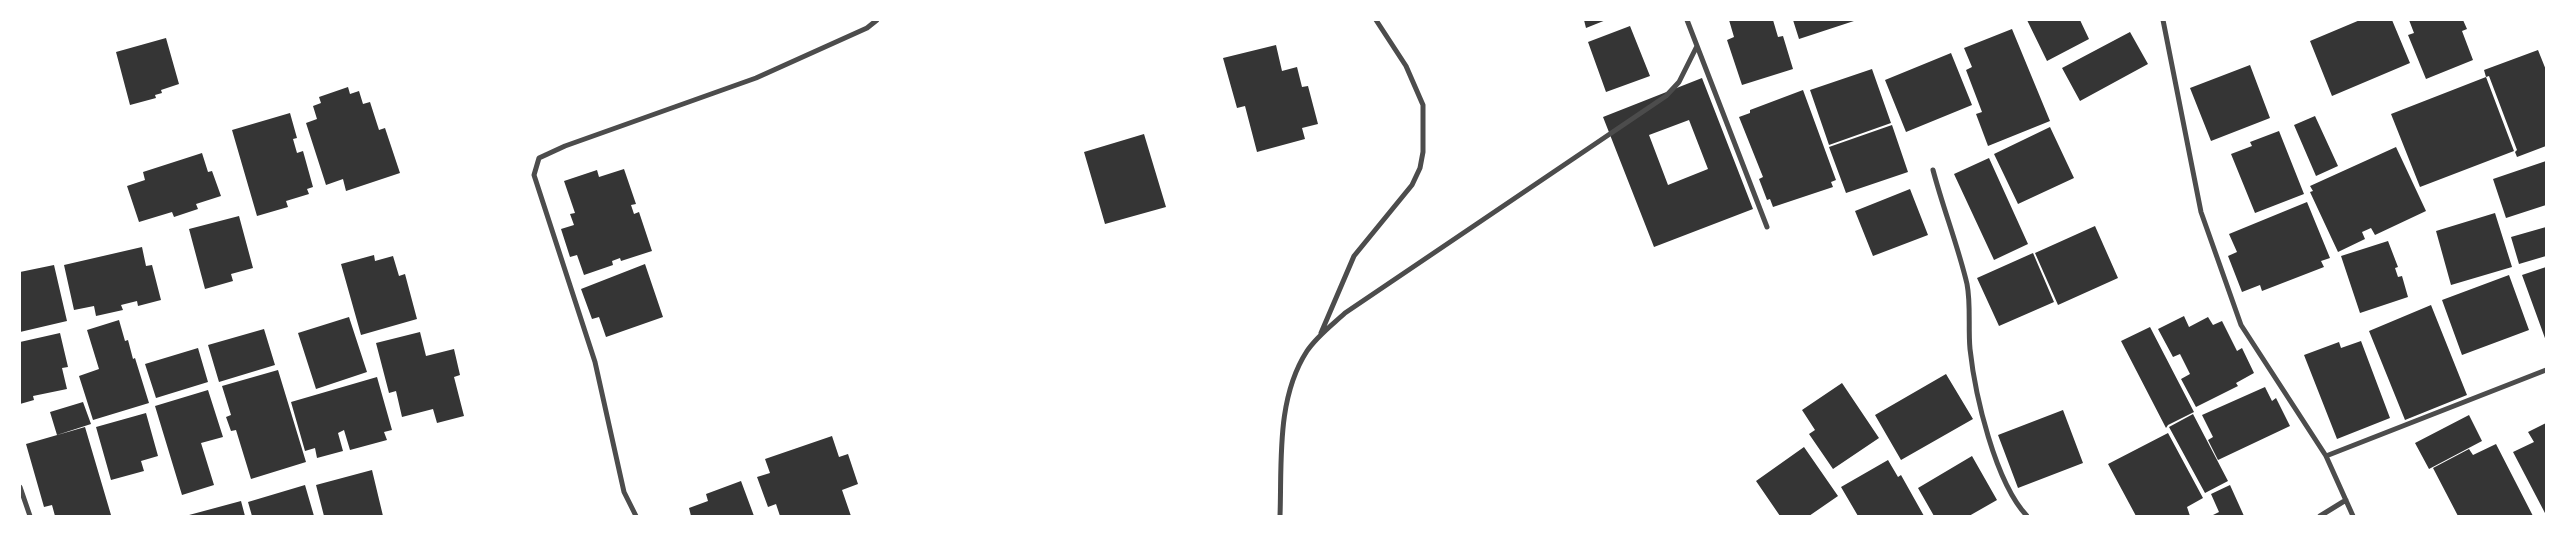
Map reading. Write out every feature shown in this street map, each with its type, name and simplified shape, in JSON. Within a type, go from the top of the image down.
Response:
[{"type":"street","points":[[636,516],[624,492],[595,362],[534,175],[539,158],[564,146],[756,78],[867,28],[876,20]]},
{"type":"street","points":[[1320,336],[1354,256],[1412,185],[1420,168],[1423,152],[1423,106],[1406,66],[1376,20]]},
{"type":"street","points":[[1687,20],[1767,227]]},
{"type":"street","points":[[2163,20],[2201,212],[2241,325],[2326,456],[2353,516]]},
{"type":"street","points":[[1280,516],[1285,412],[1295,377],[1307,352],[1320,336],[1353,308],[1666,96],[1679,82],[1697,46]]},
{"type":"street","points":[[1933,170],[1967,285],[1970,348],[1977,396],[1997,462],[2016,504],[2027,516]]},
{"type":"street","points":[[2326,456],[2546,370]]},
{"type":"street","points":[[20,487],[30,516]]},
{"type":"street","points":[[2320,516],[2346,500]]},
{"type":"building","points":[[1584,20],[1606,20],[1586,28]]},
{"type":"building","points":[[1729,20],[1773,20],[1778,37],[1783,36],[1793,69],[1742,85],[1727,40],[1734,37]]},
{"type":"building","points":[[1793,20],[1857,20],[1799,39]]},
{"type":"building","points":[[2027,20],[2080,20],[2089,39],[2047,61]]},
{"type":"building","points":[[2360,20],[2392,20],[2410,63],[2332,96],[2310,41]]},
{"type":"building","points":[[2409,20],[2463,20],[2467,29],[2462,31],[2473,60],[2426,79],[2408,35],[2414,33]]},
{"type":"building","points":[[1630,26],[1650,76],[1606,92],[1588,42]]},
{"type":"building","points":[[2012,29],[2050,121],[1988,146],[1976,114],[1982,112],[1966,70],[1972,67],[1964,48]]},
{"type":"building","points":[[2130,32],[2148,64],[2080,101],[2062,68]]},
{"type":"building","points":[[166,38],[179,84],[161,90],[162,93],[155,95],[156,98],[130,105],[116,52]]},
{"type":"building","points":[[1276,45],[1282,71],[1297,67],[1302,87],[1308,86],[1318,124],[1302,128],[1305,139],[1257,152],[1245,106],[1237,108],[1223,58]]},
{"type":"building","points":[[2538,50],[2546,70],[2546,146],[2517,157],[2515,152],[2517,150],[2489,76],[2486,77],[2484,70]]},
{"type":"building","points":[[1951,53],[1972,105],[1906,132],[1885,80]]},
{"type":"building","points":[[2250,65],[2270,118],[2211,141],[2190,88]]},
{"type":"building","points":[[1872,69],[1891,123],[1829,145],[1810,90]]},
{"type":"building","points":[[2486,77],[2514,151],[2420,187],[2391,114]]},
{"type":"building","points":[[1702,78],[1753,209],[1654,247],[1603,117]],"holes":[[[1689,120],[1708,169],[1668,185],[1649,135]]]},
{"type":"building","points":[[348,87],[350,94],[359,91],[363,104],[370,102],[379,130],[385,128],[400,173],[346,191],[343,179],[326,185],[306,123],[317,119],[313,106],[321,103],[319,97]]},
{"type":"building","points":[[1803,90],[1836,180],[1831,182],[1833,187],[1773,207],[1770,199],[1767,200],[1759,179],[1763,177],[1739,117],[1750,113],[1750,110]]},
{"type":"building","points":[[290,113],[297,138],[293,139],[297,153],[303,151],[313,187],[307,189],[309,194],[286,201],[288,207],[257,216],[232,130]]},
{"type":"building","points":[[2315,116],[2338,166],[2316,176],[2294,125]]},
{"type":"building","points":[[1892,125],[1908,172],[1846,193],[1829,147]]},
{"type":"building","points":[[2050,127],[2074,178],[2018,204],[1994,154]]},
{"type":"building","points":[[2279,131],[2304,194],[2255,213],[2231,154],[2252,146],[2250,142]]},
{"type":"building","points":[[1144,134],[1166,207],[1105,224],[1084,152]]},
{"type":"building","points":[[2396,147],[2426,211],[2375,235],[2371,228],[2362,232],[2365,239],[2338,252],[2310,192],[2313,191],[2310,186]]},
{"type":"building","points":[[202,153],[208,172],[212,171],[221,196],[196,204],[198,209],[174,217],[172,212],[139,222],[127,186],[145,180],[143,172]]},
{"type":"building","points":[[1989,158],[2028,244],[1994,260],[1954,174]]},
{"type":"building","points":[[2546,161],[2546,205],[2506,218],[2493,179]]},
{"type":"building","points":[[624,169],[636,204],[631,205],[634,214],[639,212],[652,251],[621,261],[620,258],[612,261],[613,265],[584,275],[577,255],[570,257],[561,229],[574,225],[570,214],[575,213],[564,181],[597,170],[599,177]]},
{"type":"building","points":[[1910,189],[1928,235],[1873,256],[1855,211]]},
{"type":"building","points":[[2307,202],[2330,258],[2321,261],[2324,267],[2262,291],[2260,285],[2242,292],[2228,256],[2237,252],[2229,234]]},
{"type":"building","points":[[2495,213],[2512,267],[2451,285],[2436,231]]},
{"type":"building","points":[[239,216],[253,268],[231,274],[233,281],[205,289],[189,229]]},
{"type":"building","points":[[2095,226],[2118,278],[2058,305],[2035,253]]},
{"type":"building","points":[[2546,227],[2546,256],[2519,264],[2511,237]]},
{"type":"building","points":[[2388,241],[2398,267],[2395,268],[2398,277],[2402,276],[2408,297],[2360,313],[2341,256]]},
{"type":"building","points":[[142,247],[146,266],[152,265],[161,300],[138,306],[137,301],[121,305],[123,310],[96,316],[94,306],[74,310],[64,265]]},
{"type":"building","points":[[2033,253],[2054,302],[1999,326],[1977,278]]},
{"type":"building","points":[[374,255],[375,261],[393,256],[399,276],[405,274],[417,319],[361,335],[341,264]]},
{"type":"building","points":[[645,264],[663,317],[606,337],[599,317],[592,319],[581,289]]},
{"type":"building","points":[[54,265],[67,321],[20,332],[20,272]]},
{"type":"building","points":[[2546,267],[2546,341],[2522,275]]},
{"type":"building","points":[[2509,275],[2529,330],[2462,355],[2442,300]]},
{"type":"building","points":[[2431,305],[2467,395],[2405,420],[2369,331]]},
{"type":"building","points":[[2184,316],[2189,327],[2208,317],[2213,325],[2222,321],[2237,351],[2242,348],[2254,373],[2236,383],[2238,386],[2196,407],[2181,379],[2190,374],[2180,354],[2173,357],[2158,329]]},
{"type":"building","points":[[349,317],[367,372],[316,389],[298,333]]},
{"type":"building","points":[[119,320],[125,341],[128,340],[133,359],[135,358],[149,403],[93,420],[79,376],[99,369],[87,330]]},
{"type":"building","points":[[2150,327],[2194,412],[2168,425],[2166,428],[2121,341]]},
{"type":"building","points":[[264,329],[275,365],[219,382],[208,345]]},
{"type":"building","points":[[420,332],[426,356],[454,349],[460,375],[454,377],[464,416],[437,423],[433,409],[402,417],[396,391],[389,393],[376,343]]},
{"type":"building","points":[[60,333],[68,367],[62,368],[67,389],[33,396],[34,400],[20,404],[20,342]]},
{"type":"building","points":[[2361,341],[2390,418],[2337,439],[2304,355],[2339,342],[2341,348]]},
{"type":"building","points":[[198,348],[208,382],[156,398],[145,364]]},
{"type":"building","points":[[278,370],[306,462],[251,479],[236,430],[231,431],[226,417],[231,415],[222,386]]},
{"type":"building","points":[[1946,374],[1973,419],[1901,460],[1875,415]]},
{"type":"building","points":[[377,377],[392,430],[384,432],[387,440],[350,450],[344,430],[338,433],[343,451],[317,458],[315,448],[305,451],[291,402]]},
{"type":"building","points":[[1842,383],[1879,438],[1833,469],[1809,434],[1815,430],[1802,410]]},
{"type":"building","points":[[2265,387],[2272,401],[2276,398],[2290,426],[2218,460],[2208,440],[2213,437],[2202,415]]},
{"type":"building","points":[[208,390],[223,437],[201,443],[214,485],[182,495],[155,406]]},
{"type":"building","points":[[83,402],[91,424],[57,435],[50,412]]},
{"type":"building","points":[[2063,410],[2083,463],[2018,488],[1998,435]]},
{"type":"building","points":[[146,413],[158,456],[141,461],[144,471],[111,480],[96,427]]},
{"type":"building","points":[[2193,414],[2228,481],[2205,493],[2169,427]]},
{"type":"building","points":[[2469,415],[2482,441],[2429,469],[2415,443]]},
{"type":"building","points":[[2546,423],[2546,515],[2513,452],[2534,442],[2528,432]]},
{"type":"building","points":[[85,427],[111,515],[55,516],[52,505],[44,507],[26,444]]},
{"type":"building","points":[[2168,433],[2203,498],[2187,507],[2190,516],[2136,516],[2108,464]]},
{"type":"building","points":[[832,436],[839,457],[848,454],[858,484],[842,490],[851,516],[780,516],[776,504],[768,507],[757,477],[770,473],[765,459]]},
{"type":"building","points":[[2496,444],[2533,516],[2458,516],[2433,468],[2469,449],[2473,455]]},
{"type":"building","points":[[1804,447],[1838,496],[1809,516],[1780,516],[1756,481]]},
{"type":"building","points":[[1972,456],[1997,500],[1969,516],[1934,516],[1918,488]]},
{"type":"building","points":[[1888,460],[1898,477],[1901,475],[1924,516],[1858,516],[1841,487]]},
{"type":"building","points":[[372,470],[383,516],[324,516],[316,485]]},
{"type":"building","points":[[741,481],[754,516],[691,516],[689,508],[708,501],[706,494]]},
{"type":"building","points":[[305,485],[314,516],[252,516],[248,502]]},
{"type":"building","points":[[2230,485],[2244,516],[2211,516],[2219,512],[2211,494]]},
{"type":"building","points":[[241,501],[245,516],[189,516],[189,515]]}]
